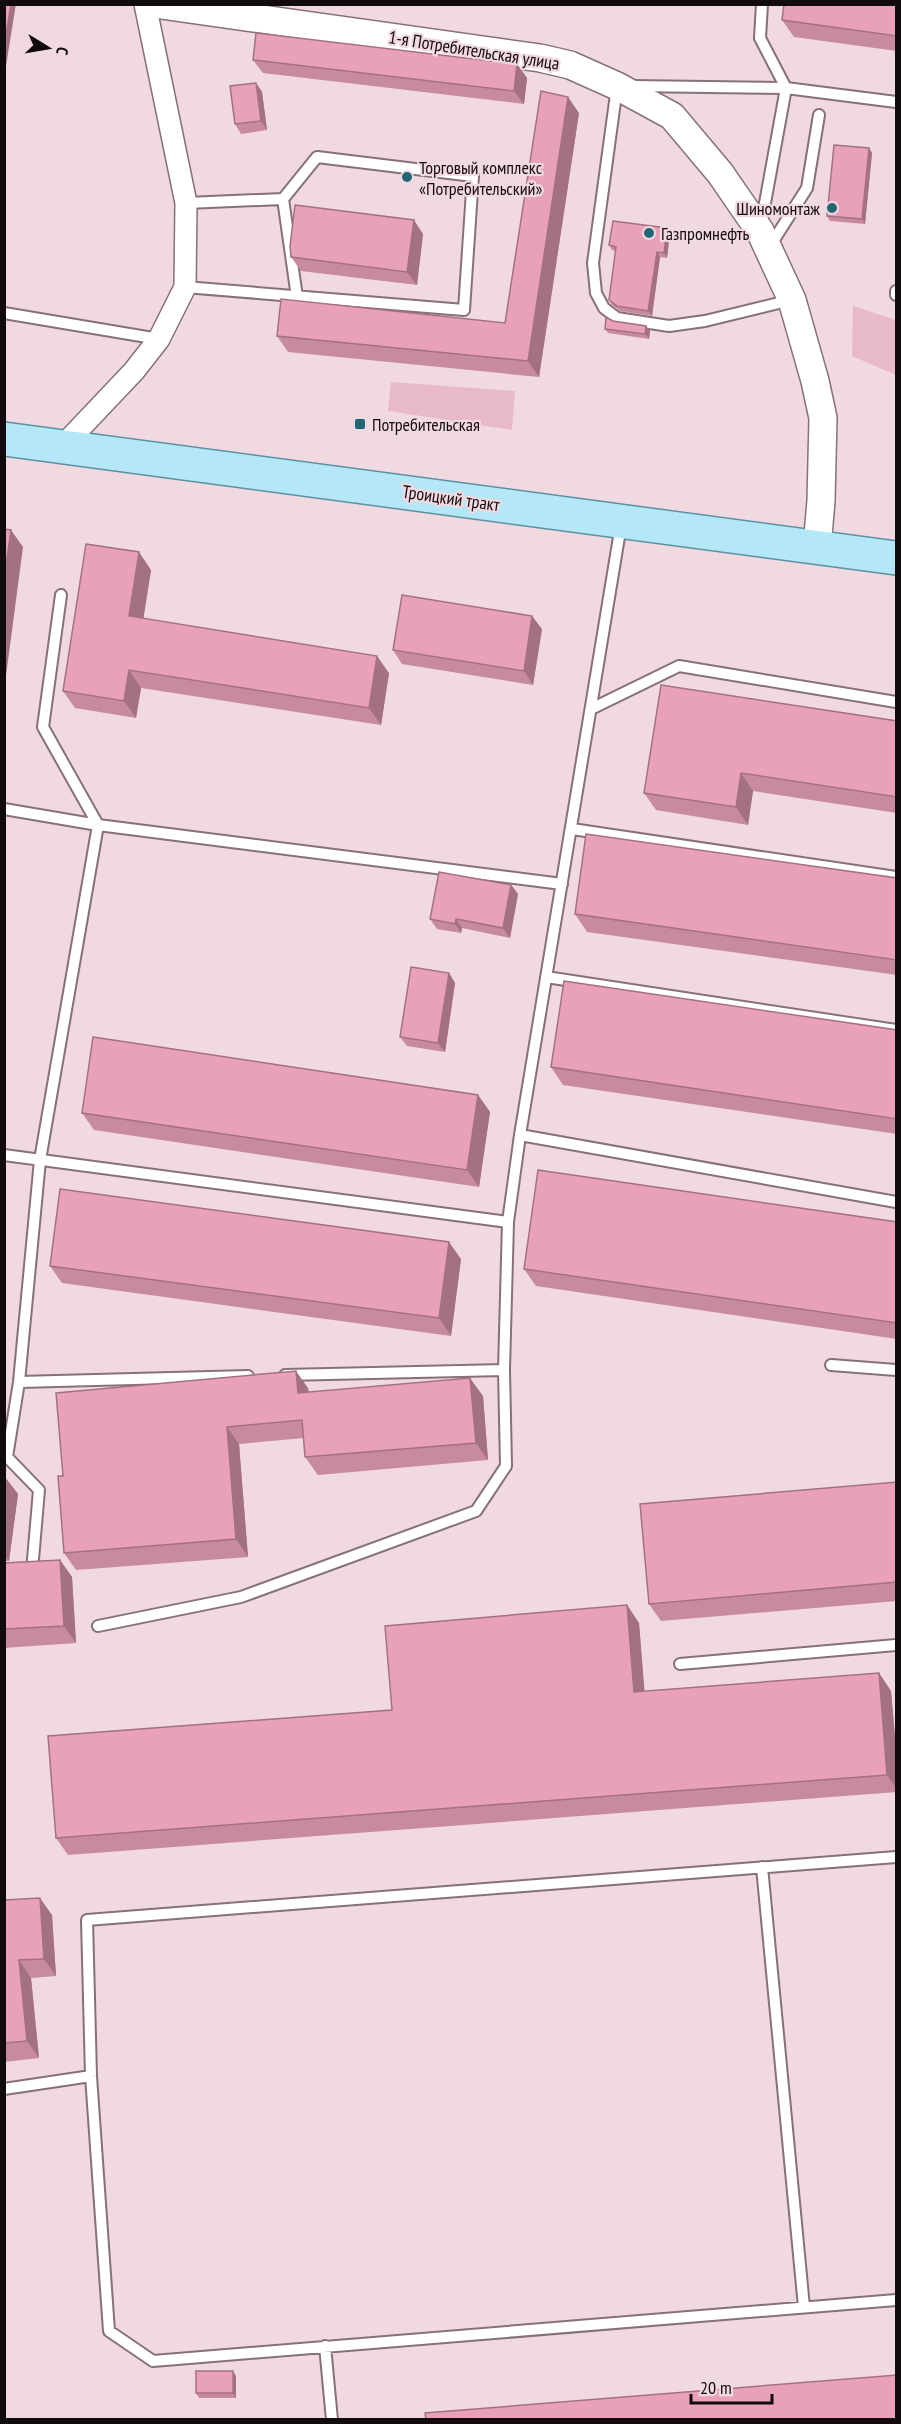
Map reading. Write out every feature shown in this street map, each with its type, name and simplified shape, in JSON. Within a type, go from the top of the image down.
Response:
[{"type":"main road","name":"Троицкий тракт","points":[[4,439],[897,558]]},
{"type":"street","points":[[62,447],[134,371],[159,339],[185,287],[186,202],[145,4]]},
{"type":"street","name":"1-я Потребительская улица","points":[[154,4],[570,64],[672,116],[720,173],[764,240],[792,300],[823,418],[821,501],[817,546]]},
{"type":"lane","points":[[762,4],[760,38],[786,88],[764,240]]},
{"type":"lane","points":[[792,300],[705,321],[669,326],[617,318],[604,308],[596,293],[593,263],[617,86],[786,88],[897,102]]},
{"type":"lane","points":[[764,240],[807,188],[819,115]]},
{"type":"lane","points":[[185,287],[297,297],[464,310],[473,176],[316,158],[283,199],[297,297]]},
{"type":"lane","points":[[186,202],[283,199]]},
{"type":"lane","points":[[4,313],[159,339]]},
{"type":"lane","points":[[98,1626],[242,1597],[476,1511],[506,1466],[504,1370],[508,1222],[520,1135],[621,520]]},
{"type":"lane","points":[[4,1572],[32,1571],[39,1490],[5,1457],[19,1382],[40,1160],[98,825],[43,726],[61,596]]},
{"type":"lane","points":[[591,709],[678,666],[897,702]]},
{"type":"lane","points":[[4,809],[98,825],[562,884]]},
{"type":"lane","points":[[572,829],[897,876]]},
{"type":"lane","points":[[546,977],[897,1030]]},
{"type":"lane","points":[[520,1135],[897,1202]]},
{"type":"lane","points":[[4,1155],[508,1222]]},
{"type":"lane","points":[[831,1365],[897,1370]]},
{"type":"lane","points":[[279,1376],[504,1370]]},
{"type":"lane","points":[[19,1382],[255,1376]]},
{"type":"lane","points":[[680,1664],[897,1645]]},
{"type":"lane","points":[[897,1857],[87,1920],[92,2076],[109,2331],[153,2361],[897,2300]]},
{"type":"lane","points":[[762,1867],[804,2307]]},
{"type":"lane","points":[[4,2089],[92,2076]]},
{"type":"lane","points":[[325,2346],[332,2420]]},
{"type":"shaded area","points":[[853,306],[896,320],[896,375],[852,356]]},
{"type":"shaded area","points":[[391,382],[515,391],[512,430],[388,411]]},
{"type":"building","points":[[4,4],[11,4],[4,48]]},
{"type":"building","points":[[784,4],[897,4],[897,36],[782,20]]},
{"type":"building","points":[[256,33],[517,64],[514,91],[253,60]]},
{"type":"building","points":[[256,83],[261,121],[235,124],[230,86]]},
{"type":"building","points":[[541,91],[568,97],[528,361],[277,336],[281,299],[505,323]]},
{"type":"building","points":[[834,145],[869,148],[862,219],[827,216]]},
{"type":"building","points":[[295,205],[414,220],[407,272],[291,257],[290,246]]},
{"type":"building","points":[[613,221],[667,228],[664,253],[657,252],[648,311],[617,306],[609,300],[616,247],[609,245]]},
{"type":"building","points":[[606,317],[613,321],[646,326],[645,334],[605,329]]},
{"type":"building","points":[[4,529],[11,530],[4,580]]},
{"type":"building","points":[[86,544],[139,552],[129,616],[377,656],[369,708],[129,670],[124,701],[63,691]]},
{"type":"building","points":[[402,595],[532,616],[524,671],[393,650]]},
{"type":"building","points":[[661,685],[897,721],[897,797],[741,773],[736,807],[644,793]]},
{"type":"building","points":[[586,834],[897,878],[897,960],[575,914]]},
{"type":"building","points":[[439,872],[511,885],[503,928],[456,919],[455,924],[430,919]]},
{"type":"building","points":[[411,967],[449,973],[438,1043],[400,1037]]},
{"type":"building","points":[[564,981],[897,1030],[897,1119],[551,1067]]},
{"type":"building","points":[[93,1037],[478,1095],[467,1170],[82,1113]]},
{"type":"building","points":[[538,1170],[897,1222],[897,1323],[524,1269]]},
{"type":"building","points":[[60,1189],[449,1242],[439,1318],[50,1266]]},
{"type":"building","points":[[296,1371],[298,1393],[470,1378],[476,1443],[305,1457],[302,1420],[227,1427],[236,1539],[64,1553],[58,1476],[63,1476],[56,1393]]},
{"type":"building","points":[[897,1482],[897,1582],[649,1604],[640,1504]]},
{"type":"building","points":[[60,1560],[64,1626],[4,1629],[4,1563]]},
{"type":"building","points":[[627,1605],[634,1692],[879,1673],[887,1775],[56,1838],[48,1736],[392,1710],[385,1626]]},
{"type":"building","points":[[40,1898],[44,1959],[19,1960],[27,2041],[4,2043],[4,1900]]},
{"type":"building","points":[[196,2371],[233,2371],[233,2393],[196,2393]]},
{"type":"building","points":[[897,2375],[897,2420],[426,2420],[425,2413]]},
{"type":"place","name":"Торговый комплекс «Потребительский»","points":[[407,177]]},
{"type":"place","name":"Шиномонтаж","points":[[832,208]]},
{"type":"place","name":"Газпромнефть","points":[[649,233]]},
{"type":"place","name":"Потребительская","points":[[360,424]]}]
